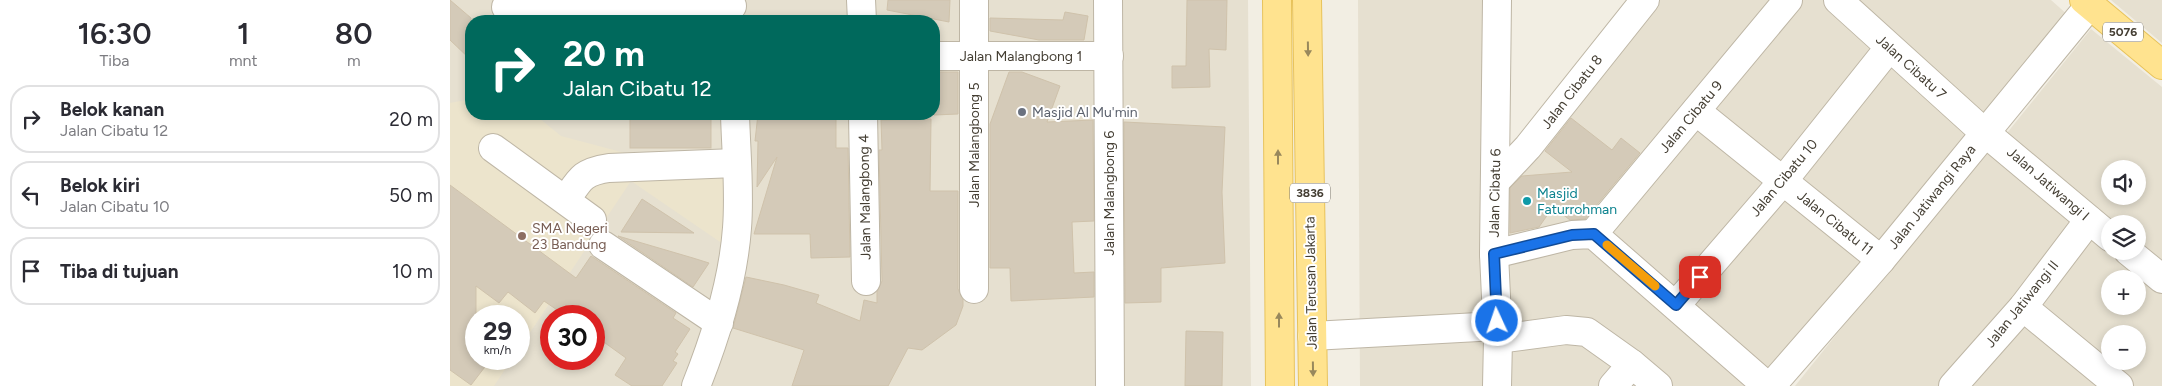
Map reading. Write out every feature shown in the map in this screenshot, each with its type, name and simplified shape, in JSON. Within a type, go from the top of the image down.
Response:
[{"type":"main road","name":"5076","points":[[2087,3],[2162,65]]},
{"type":"main road","points":[[1277,9],[1307,9]]},
{"type":"main road","name":"3836","points":[[1277,9],[1280,386]]},
{"type":"main road","name":"Jalan Terusan Jakarta","points":[[1307,9],[1313,386]]},
{"type":"street","points":[[861,0],[862,15]]},
{"type":"street","name":"Jalan Malangbong 5","points":[[974,0],[974,289]]},
{"type":"street","name":"Jalan Malangbong 6","points":[[1108,0],[1110,386]]},
{"type":"street","name":"Jalan Cibatu 6","points":[[1497,0],[1494,254],[1498,333],[1497,386]]},
{"type":"street","name":"Jalan Cibatu 8","points":[[1496,181],[1528,147],[1645,0]]},
{"type":"street","name":"Jalan Cibatu 9","points":[[1594,234],[1788,0]]},
{"type":"street","name":"Jalan Cibatu 7","points":[[1838,0],[1889,48],[1985,132]]},
{"type":"street","name":"Jalan Jatiwangi Raya","points":[[1771,386],[1881,260],[2087,3]]},
{"type":"street","points":[[509,10],[732,9]]},
{"type":"street","name":"Jalan Cibatu 10","points":[[1676,305],[1783,181],[1889,48]]},
{"type":"street","name":"Jalan Malangbong 1","points":[[940,56],[1109,56]]},
{"type":"street","name":"Jalan Cibatu 11","points":[[1696,111],[1881,260]]},
{"type":"street","points":[[704,383],[733,262],[737,227],[735,120]]},
{"type":"street","name":"Jalan Malangbong 4","points":[[863,120],[866,281]]},
{"type":"street","name":"Jalan Jatiwangi I","points":[[1985,132],[2100,228]]},
{"type":"street","points":[[493,148],[592,220]]},
{"type":"street","points":[[566,200],[580,179],[592,171],[609,168],[736,163]]},
{"type":"street","name":"Jalan Jatiwangi II","points":[[1953,386],[2023,307],[2100,228]]},
{"type":"street","points":[[1494,254],[1572,235],[1594,234],[1767,386]]},
{"type":"street","points":[[603,245],[719,323]]},
{"type":"street","points":[[2139,260],[2162,279]]},
{"type":"street","points":[[2023,307],[2119,386]]},
{"type":"street","points":[[1312,336],[1582,331],[1587,332],[1632,364],[1658,386]]},
{"type":"street","points":[[1613,386],[1632,364]]},
{"type":"shaded area","points":[[450,0],[1248,0],[1251,386],[450,386]]},
{"type":"shaded area","points":[[1358,0],[1487,0],[1488,386],[1360,386]]},
{"type":"shaded area","points":[[1655,0],[2051,0],[2069,16],[1758,386],[1665,386],[1582,321],[1509,334],[1501,172]]},
{"type":"shaded area","points":[[2111,0],[2162,0],[2162,43]]},
{"type":"shaded area","points":[[2091,29],[2162,87],[2162,260],[2146,247],[2146,215],[2107,215],[2007,133]]},
{"type":"shaded area","name":"SMA Negeri 23 Bandung","points":[[465,100],[465,120],[541,120],[561,136],[625,153],[726,153],[726,246],[631,181],[548,305],[540,305],[540,318],[530,332],[530,305],[465,305],[465,370],[505,370],[494,386],[450,386],[450,103]]},
{"type":"shaded area","points":[[1987,147],[2101,242],[2101,260],[2124,260],[2136,270],[2101,270],[2101,315],[2146,315],[2146,278],[2162,291],[2162,386],[1795,386]]},
{"type":"shaded area","points":[[1584,339],[1637,386],[1504,386],[1503,348]]},
{"type":"building","points":[[450,0],[468,15],[465,15],[465,54],[450,40]]},
{"type":"building","points":[[888,0],[950,0],[949,22],[940,20],[940,15],[913,15],[887,10]]},
{"type":"building","points":[[1187,0],[1227,0],[1226,50],[1209,49],[1210,87],[1172,88],[1172,66],[1186,66]]},
{"type":"building","points":[[1065,12],[1088,16],[1084,40],[1039,40],[990,31],[990,18],[1063,20]]},
{"type":"building","points":[[940,72],[958,72],[958,114],[940,115]]},
{"type":"building","points":[[1009,72],[1022,72],[1060,86],[1047,122],[1093,120],[1094,221],[1072,222],[1074,273],[1094,272],[1094,297],[1011,301],[1010,268],[990,268],[990,124]]},
{"type":"building","points":[[1571,118],[1612,150],[1621,138],[1640,153],[1585,219],[1570,220],[1553,207],[1539,227],[1510,233],[1510,188],[1522,176],[1572,172],[1545,151]]},
{"type":"building","points":[[630,120],[711,120],[711,148],[630,148]]},
{"type":"building","points":[[757,120],[836,120],[836,148],[848,148],[850,257],[811,258],[810,234],[754,234],[777,157],[757,187],[758,141],[755,141]]},
{"type":"building","points":[[881,120],[931,120],[930,191],[958,191],[958,289],[963,299],[963,306],[956,325],[922,350],[908,348],[888,386],[792,386],[804,350],[733,328],[746,277],[819,295],[816,303],[860,321],[864,300],[877,303],[877,292],[882,281],[879,150],[882,150]]},
{"type":"building","points":[[1124,122],[1225,127],[1222,192],[1225,263],[1161,268],[1161,302],[1125,303]]},
{"type":"building","points":[[450,185],[576,278],[591,256],[676,313],[673,318],[690,329],[675,352],[678,354],[673,361],[677,363],[662,386],[632,386],[615,375],[626,358],[605,343],[605,305],[550,305],[544,301],[535,313],[530,309],[530,305],[525,305],[508,292],[499,303],[476,286],[476,305],[465,305],[465,370],[483,370],[471,385],[450,370]]},
{"type":"building","points":[[642,199],[694,233],[621,232]]},
{"type":"building","points":[[618,236],[693,258],[709,263],[693,287]]},
{"type":"building","points":[[1186,331],[1223,332],[1222,386],[1185,386]]},
{"type":"slow traffic","points":[[1607,245],[1655,286]]},
{"type":"place","name":"Masjid Al Mu'min","points":[[1022,112]]},
{"type":"place","name":"Masjid Faturrohman","points":[[1527,201]]},
{"type":"place","name":"SMA Negeri 23 Bandung","points":[[522,236]]},
{"type":"route","points":[[1497,321],[1494,254],[1572,235],[1594,234],[1676,305],[1700,277]]}]
